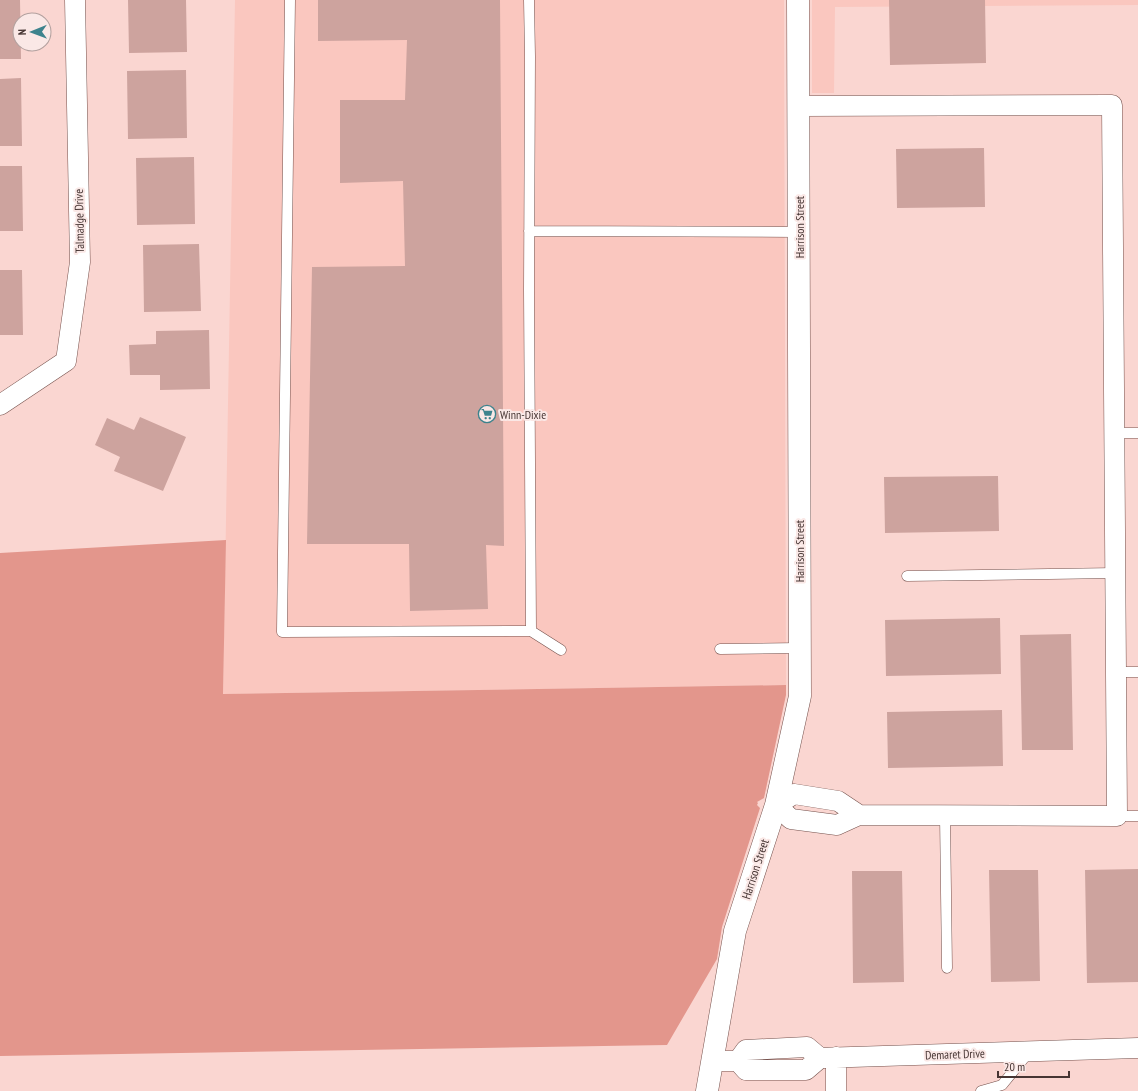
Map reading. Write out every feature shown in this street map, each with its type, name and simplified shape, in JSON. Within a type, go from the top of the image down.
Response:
[{"type":"street","name":"Talmadge Drive","points":[[0,405],[66,361],[80,262],[75,0]]},
{"type":"street","name":"Harrison Street","points":[[708,1091],[735,931],[776,805],[800,696],[798,0]]},
{"type":"street","points":[[776,805],[792,819],[837,825],[859,815],[1117,816],[1112,105],[799,106]]},
{"type":"street","name":"Demaret Drive","points":[[828,1058],[1138,1048]]},
{"type":"street","points":[[713,1061],[738,1061],[746,1070],[806,1070],[828,1058],[836,1091]]},
{"type":"lane","points":[[290,0],[282,632],[531,631],[561,650]]},
{"type":"lane","points":[[529,0],[531,631]]},
{"type":"lane","points":[[530,231],[799,232]]},
{"type":"lane","points":[[1114,433],[1138,433]]},
{"type":"lane","points":[[907,576],[1115,573]]},
{"type":"lane","points":[[720,649],[800,648]]},
{"type":"lane","points":[[1116,672],[1138,672]]},
{"type":"lane","points":[[946,816],[947,968]]},
{"type":"lane","points":[[1117,816],[1138,816]]},
{"type":"lane","points":[[981,1091],[1002,1085],[1030,1051]]},
{"type":"shaded area","points":[[235,0],[784,0],[786,685],[223,694]]},
{"type":"shaded area","points":[[812,0],[1138,0],[1138,5],[835,7],[834,93],[812,93]]},
{"type":"shaded area","points":[[226,540],[223,694],[786,685],[786,695],[764,798],[757,802],[757,805],[760,808],[722,927],[717,959],[667,1045],[0,1056],[0,553]]},
{"type":"building","points":[[0,0],[20,0],[20,12],[12,12],[12,52],[21,52],[21,59],[0,59]]},
{"type":"building","points":[[128,0],[186,0],[187,52],[129,53]]},
{"type":"building","points":[[318,0],[500,0],[504,546],[486,545],[488,609],[410,611],[409,544],[307,544],[312,267],[405,266],[403,181],[340,183],[340,100],[405,100],[407,40],[318,41]]},
{"type":"building","points":[[889,0],[985,0],[986,63],[890,65]]},
{"type":"building","points":[[186,70],[187,138],[128,139],[127,71]]},
{"type":"building","points":[[21,78],[22,146],[0,146],[0,79]]},
{"type":"building","points":[[984,148],[985,207],[897,208],[896,149]]},
{"type":"building","points":[[194,157],[195,224],[137,225],[136,158]]},
{"type":"building","points":[[0,166],[22,166],[23,231],[0,231]]},
{"type":"building","points":[[199,244],[201,311],[144,312],[143,245]]},
{"type":"building","points":[[0,270],[22,270],[23,335],[0,335]]},
{"type":"building","points":[[209,330],[210,389],[160,390],[160,375],[130,375],[129,345],[156,344],[156,331]]},
{"type":"building","points":[[140,417],[186,437],[163,491],[114,471],[120,457],[95,445],[107,418],[134,430]]},
{"type":"building","points":[[998,476],[999,531],[885,533],[884,477]]},
{"type":"building","points":[[1000,618],[1001,674],[886,676],[885,620]]},
{"type":"building","points":[[1071,634],[1073,750],[1022,750],[1020,635]]},
{"type":"building","points":[[1002,710],[1003,766],[888,768],[887,712]]},
{"type":"building","points":[[1138,869],[1138,982],[1087,983],[1085,870]]},
{"type":"building","points":[[989,870],[1038,870],[1040,981],[991,982]]},
{"type":"building","points":[[852,871],[902,871],[904,982],[853,983]]},
{"type":"place","name":"Winn-Dixie","points":[[487,414]]}]
